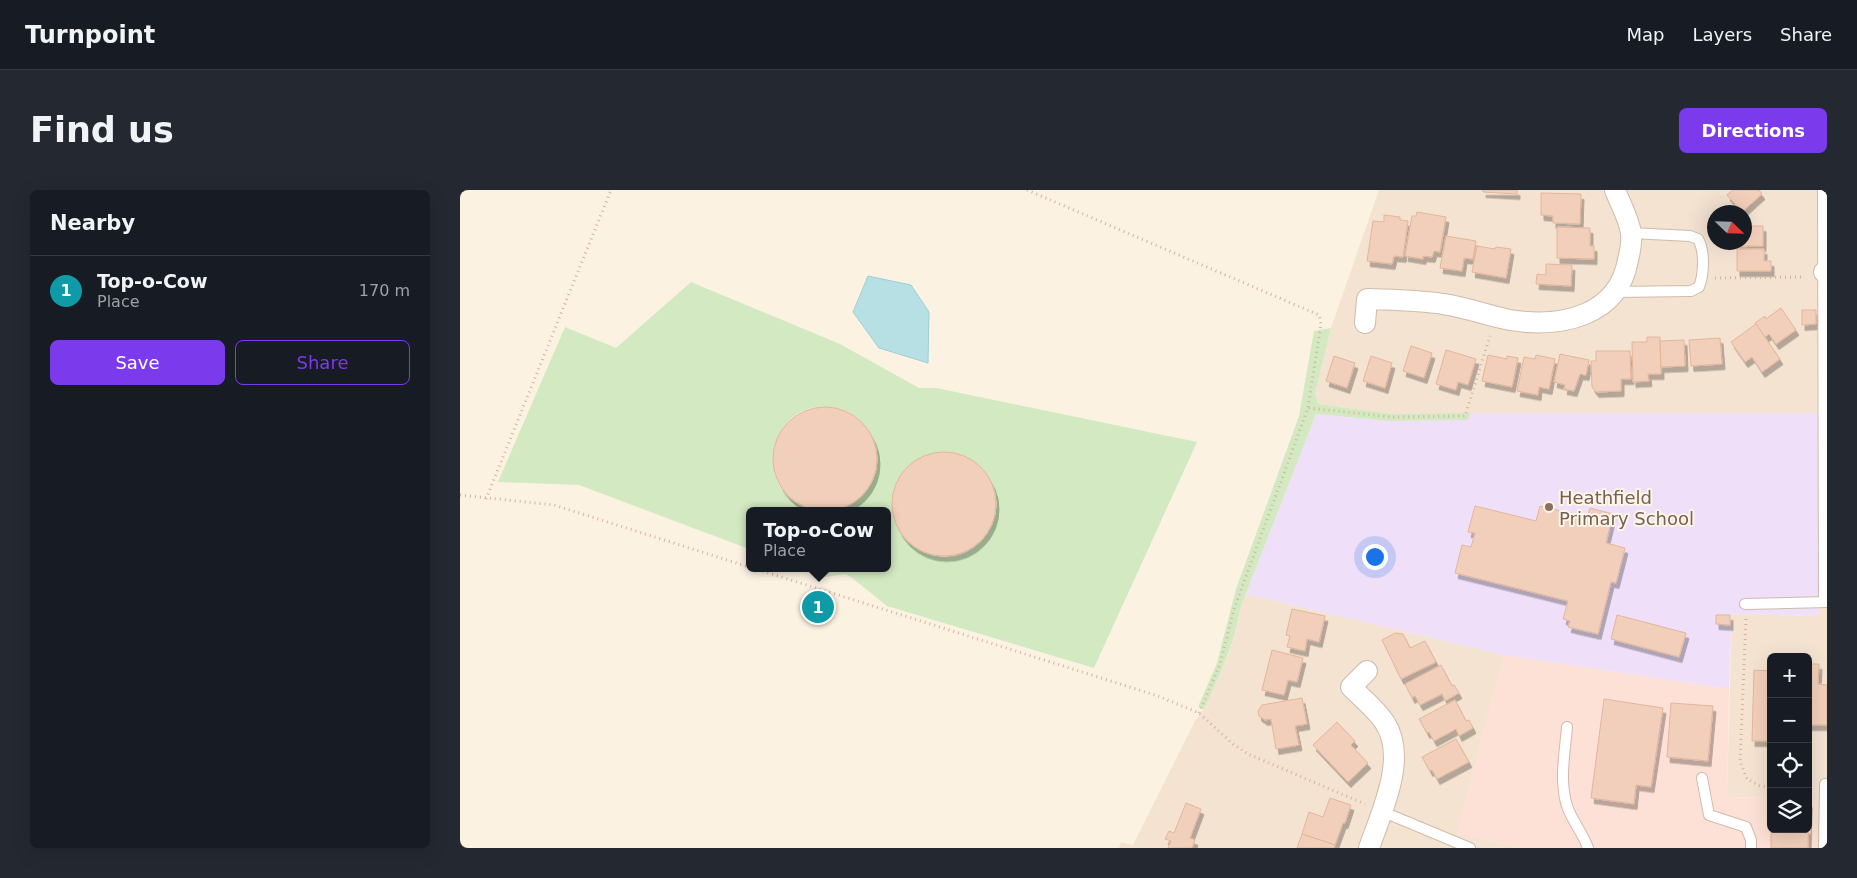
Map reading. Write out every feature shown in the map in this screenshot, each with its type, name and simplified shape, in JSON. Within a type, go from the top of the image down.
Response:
[{"type":"street","points":[[1365,323],[1367,299],[1444,304],[1511,320],[1550,323],[1592,312],[1616,292],[1626,274],[1631,234],[1615,190]]},
{"type":"street","points":[[1367,671],[1351,687],[1386,725],[1395,751],[1395,766],[1369,848]]},
{"type":"lane","points":[[1746,604],[1826,602],[1823,190]]},
{"type":"lane","points":[[1616,292],[1691,291],[1699,287],[1703,279],[1701,245],[1698,239],[1690,236],[1631,234]]},
{"type":"lane","points":[[1567,727],[1563,789],[1568,807],[1585,838],[1588,848]]},
{"type":"lane","points":[[1702,778],[1709,815],[1746,827],[1751,840],[1751,848]]},
{"type":"lane","points":[[1824,784],[1824,848]]},
{"type":"lane","points":[[1381,811],[1470,848]]},
{"type":"path","points":[[486,499],[611,190]]},
{"type":"path","points":[[1027,190],[1319,315],[1321,324],[1308,408],[1234,609],[1220,664],[1199,713]]},
{"type":"path","points":[[1703,279],[1825,274]]},
{"type":"path","points":[[1308,408],[1392,417],[1465,416],[1496,316]]},
{"type":"path","points":[[460,495],[554,505],[746,566]]},
{"type":"path","points":[[766,572],[1158,696],[1199,713],[1233,744],[1248,754],[1381,811]]},
{"type":"path","points":[[1746,604],[1740,762],[1747,779],[1767,787]]},
{"type":"shaded area","points":[[1379,190],[1827,190],[1827,848],[1815,848],[1815,799],[1812,799],[1812,653],[1767,653],[1767,798],[1727,797],[1732,614],[1819,616],[1818,413],[1392,414],[1318,404],[1315,394],[1331,328]]},
{"type":"shaded area","name":"Heathfield Primary School","points":[[1470,413],[1818,413],[1820,616],[1732,614],[1729,689],[1504,655],[1246,594],[1316,414],[1390,421],[1467,420]]},
{"type":"shaded area","points":[[1246,594],[1504,655],[1457,833],[1521,848],[1119,848],[1121,842],[1133,845],[1195,721],[1204,709],[1229,654],[1240,609]]},
{"type":"shaded area","points":[[1504,655],[1729,689],[1727,797],[1767,798],[1767,833],[1812,833],[1812,799],[1816,799],[1815,848],[1521,848],[1457,833]]},
{"type":"green space","points":[[691,282],[840,344],[919,388],[936,388],[1197,442],[1094,668],[887,606],[845,574],[826,577],[813,572],[891,572],[891,507],[842,507],[852,502],[868,487],[874,478],[877,456],[875,444],[862,422],[857,417],[839,409],[814,407],[795,415],[782,430],[774,449],[774,469],[781,488],[796,503],[808,507],[746,507],[746,548],[579,485],[498,482],[565,327],[616,348]],"holes":[[[938,452],[950,452],[977,465],[992,482],[997,503],[993,523],[982,540],[966,553],[946,557],[924,552],[913,546],[901,534],[895,518],[894,495],[902,474],[919,459]]]},
{"type":"green space","points":[[1331,328],[1315,394],[1318,404],[1392,414],[1470,413],[1468,420],[1390,421],[1316,414],[1240,609],[1238,622],[1226,660],[1204,709],[1198,707],[1217,663],[1236,589],[1299,416],[1314,331]]},
{"type":"water","points":[[868,276],[911,285],[929,312],[928,363],[879,348],[853,312]]},
{"type":"building","points":[[1483,190],[1517,190],[1517,194],[1483,192]]},
{"type":"building","points":[[1733,190],[1759,190],[1762,194],[1750,205],[1736,205],[1727,195]]},
{"type":"building","points":[[1541,193],[1581,194],[1580,224],[1553,223],[1553,216],[1541,215]]},
{"type":"building","points":[[1417,212],[1446,217],[1440,252],[1434,251],[1432,257],[1423,256],[1423,259],[1405,256],[1412,216],[1416,216]]},
{"type":"building","points":[[1384,215],[1400,217],[1400,220],[1408,221],[1403,257],[1394,256],[1392,264],[1367,261],[1373,221],[1384,222]]},
{"type":"building","points":[[1752,226],[1763,226],[1763,246],[1752,246]]},
{"type":"building","points":[[1557,227],[1590,228],[1590,246],[1594,246],[1594,259],[1557,258]]},
{"type":"building","points":[[1446,236],[1476,241],[1473,259],[1464,258],[1462,271],[1440,268]]},
{"type":"building","points":[[1477,246],[1511,249],[1506,278],[1472,272]]},
{"type":"building","points":[[1764,249],[1764,261],[1771,261],[1771,271],[1737,271],[1737,250]]},
{"type":"building","points":[[1546,264],[1572,265],[1571,286],[1536,284],[1537,274],[1546,275]]},
{"type":"building","points":[[1781,308],[1796,330],[1776,344],[1769,334],[1765,337],[1755,323],[1765,316],[1766,319]]},
{"type":"building","points":[[1802,310],[1816,310],[1816,324],[1802,325]]},
{"type":"building","points":[[1756,324],[1780,359],[1762,372],[1752,357],[1745,362],[1731,342]]},
{"type":"building","points":[[1647,337],[1660,337],[1661,374],[1648,374],[1649,381],[1633,382],[1632,342],[1647,342]]},
{"type":"building","points":[[1720,338],[1722,364],[1691,366],[1689,340]]},
{"type":"building","points":[[1684,340],[1685,366],[1661,367],[1660,341]]},
{"type":"building","points":[[1411,346],[1432,353],[1424,378],[1403,371]]},
{"type":"building","points":[[1446,350],[1476,359],[1468,385],[1458,382],[1456,390],[1436,384]]},
{"type":"building","points":[[1596,351],[1630,351],[1631,379],[1621,379],[1621,391],[1596,392],[1592,387],[1591,361],[1596,361]]},
{"type":"building","points":[[1560,354],[1589,360],[1586,375],[1580,374],[1574,391],[1564,389],[1565,385],[1554,382]]},
{"type":"building","points":[[1488,355],[1507,359],[1507,356],[1518,358],[1512,387],[1482,381]]},
{"type":"building","points":[[1536,355],[1555,359],[1549,389],[1539,387],[1538,395],[1517,391],[1524,357],[1535,359]]},
{"type":"building","points":[[1334,356],[1355,363],[1347,388],[1326,381]]},
{"type":"building","points":[[1371,356],[1392,363],[1385,388],[1363,381]]},
{"type":"building","points":[[815,408],[835,408],[854,416],[868,430],[876,449],[876,469],[873,479],[862,496],[845,507],[805,507],[788,496],[777,479],[774,469],[774,449],[782,430],[796,416]]},
{"type":"building","points":[[944,452],[964,456],[981,467],[992,484],[996,504],[992,524],[981,541],[964,552],[944,556],[924,552],[907,541],[896,524],[892,504],[896,484],[907,467],[924,456]]},
{"type":"building","points":[[1475,506],[1536,521],[1540,506],[1587,517],[1590,508],[1613,514],[1606,543],[1625,548],[1616,583],[1611,582],[1598,634],[1568,627],[1570,621],[1563,619],[1568,601],[1455,573],[1462,545],[1471,547],[1475,533],[1468,532]]},
{"type":"building","points":[[1292,609],[1325,616],[1319,642],[1307,639],[1305,651],[1287,647],[1290,636],[1286,635]]},
{"type":"building","points":[[1617,615],[1686,633],[1679,657],[1611,639]]},
{"type":"building","points":[[1716,615],[1730,615],[1730,625],[1716,624]]},
{"type":"building","points":[[1395,633],[1403,634],[1410,648],[1425,641],[1436,662],[1401,679],[1382,640]]},
{"type":"building","points":[[1272,650],[1303,658],[1297,682],[1288,680],[1284,695],[1262,690]]},
{"type":"building","points":[[1812,664],[1819,664],[1818,684],[1827,685],[1827,725],[1812,725]]},
{"type":"building","points":[[1441,665],[1452,686],[1454,685],[1459,693],[1445,701],[1442,694],[1420,705],[1415,696],[1412,698],[1405,684]]},
{"type":"building","points":[[1754,670],[1767,671],[1767,741],[1752,741]]},
{"type":"building","points":[[1302,698],[1307,724],[1295,726],[1299,745],[1276,749],[1271,719],[1265,720],[1259,716],[1258,711],[1262,705]]},
{"type":"building","points":[[1604,699],[1663,708],[1651,787],[1636,785],[1634,804],[1591,798]]},
{"type":"building","points":[[1455,700],[1466,721],[1469,720],[1473,728],[1459,736],[1456,729],[1434,741],[1419,719]]},
{"type":"building","points":[[1671,703],[1713,706],[1708,761],[1667,757]]},
{"type":"building","points":[[1337,722],[1355,741],[1351,745],[1368,763],[1348,782],[1313,745]]},
{"type":"building","points":[[1456,739],[1469,762],[1437,779],[1422,757]]},
{"type":"building","points":[[1330,798],[1351,805],[1335,845],[1302,834],[1309,812],[1323,817]]},
{"type":"building","points":[[1186,803],[1201,809],[1190,838],[1195,840],[1192,848],[1168,848],[1171,841],[1165,839],[1169,831],[1174,833]]},
{"type":"building","points":[[1771,833],[1808,833],[1808,848],[1771,848]]},
{"type":"building","points":[[1302,834],[1335,845],[1334,848],[1297,848]]},
{"type":"place","name":"Heathfield Primary School","points":[[1549,507]]},
{"type":"place","name":"Top-o-Cow","points":[[818,607]]}]
